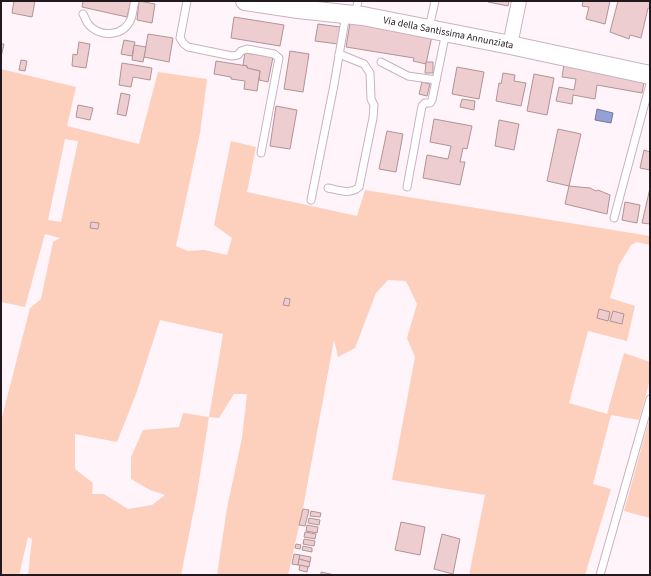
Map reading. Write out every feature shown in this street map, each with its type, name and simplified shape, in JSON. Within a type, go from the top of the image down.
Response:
[{"type":"street","name":"Via della Santissima Annunziata","points":[[245,1],[298,9],[353,10],[437,30],[650,75]]},
{"type":"street","points":[[510,45],[519,1]]},
{"type":"lane","points":[[83,14],[89,25],[98,32],[108,35],[117,33],[125,28],[130,20],[135,1]]},
{"type":"lane","points":[[187,1],[180,38],[188,47],[232,56],[247,49],[274,54],[279,58],[261,153]]},
{"type":"lane","points":[[407,187],[422,106],[425,103],[430,103],[432,100],[436,80],[437,30],[435,1]]},
{"type":"lane","points":[[311,200],[339,54],[353,10]]},
{"type":"lane","points":[[328,188],[349,192],[355,191],[359,187],[373,118],[374,105],[371,98],[370,73],[364,64],[339,54]]},
{"type":"lane","points":[[381,62],[408,76],[436,80]]},
{"type":"lane","points":[[614,218],[650,84]]},
{"type":"lane","points":[[600,575],[650,399]]},
{"type":"shaded area","points":[[1,69],[76,87],[67,126],[139,144],[158,72],[207,79],[200,133],[176,246],[188,251],[204,250],[227,255],[232,238],[214,225],[231,141],[256,147],[247,192],[357,216],[365,190],[650,236],[650,245],[637,242],[631,245],[619,265],[610,298],[635,306],[627,341],[588,331],[569,403],[607,414],[624,353],[650,362],[650,380],[639,420],[611,415],[593,484],[611,489],[585,575],[469,575],[485,495],[392,480],[415,357],[407,338],[417,304],[406,281],[388,280],[376,293],[355,348],[338,357],[334,340],[303,508],[288,575],[217,575],[227,508],[242,438],[247,394],[234,394],[219,418],[209,417],[197,494],[181,575],[28,575],[32,539],[28,537],[19,575],[1,575],[1,421],[30,308],[41,299],[53,242],[60,238],[45,234],[25,307],[1,302]],"holes":[[[65,139],[78,141],[61,222],[48,220]],[[160,320],[223,334],[209,417],[183,413],[179,427],[143,430],[131,457],[131,479],[150,490],[165,495],[152,505],[128,509],[104,494],[92,494],[93,483],[75,469],[75,434],[117,442],[136,394]]]},
{"type":"shaded area","points":[[650,417],[650,518],[624,511]]},
{"type":"water","points":[[597,109],[613,113],[611,123],[595,120]]},
{"type":"building","points":[[14,1],[35,1],[32,17],[12,13]]},
{"type":"building","points":[[83,1],[131,1],[127,17],[82,7]]},
{"type":"building","points":[[139,1],[155,4],[152,23],[137,20]]},
{"type":"building","points":[[509,1],[508,6],[488,2]]},
{"type":"building","points":[[583,1],[610,1],[605,24],[586,19],[589,7],[582,6]]},
{"type":"building","points":[[618,1],[650,1],[650,9],[648,8],[641,38],[630,35],[629,39],[610,32]]},
{"type":"building","points":[[234,17],[284,25],[280,46],[231,38]]},
{"type":"building","points":[[350,23],[432,36],[426,64],[413,61],[414,58],[346,47]]},
{"type":"building","points":[[318,24],[340,27],[338,44],[315,41]]},
{"type":"building","points":[[148,34],[173,38],[169,62],[144,57]]},
{"type":"building","points":[[124,40],[135,42],[132,56],[121,54]]},
{"type":"building","points":[[79,42],[90,44],[86,68],[72,66],[73,54],[77,55]]},
{"type":"building","points":[[1,44],[4,44],[1,57]]},
{"type":"building","points":[[134,45],[146,47],[143,62],[132,60]]},
{"type":"building","points":[[290,51],[309,54],[303,92],[284,89]]},
{"type":"building","points":[[245,53],[273,57],[268,82],[259,80],[260,71],[247,68],[247,66],[243,65]]},
{"type":"building","points":[[21,60],[27,61],[25,71],[19,70]]},
{"type":"building","points":[[216,61],[247,66],[247,68],[260,71],[257,91],[244,89],[245,81],[214,74]]},
{"type":"building","points":[[426,62],[433,62],[433,73],[425,73]]},
{"type":"building","points":[[122,63],[152,68],[150,80],[133,77],[131,87],[119,85]]},
{"type":"building","points":[[564,64],[600,70],[599,73],[644,82],[642,93],[597,85],[595,99],[573,95],[572,104],[556,101],[559,87],[574,90],[576,79],[562,77]]},
{"type":"building","points":[[457,67],[484,72],[479,99],[452,94]]},
{"type":"building","points":[[503,73],[515,75],[514,81],[526,83],[521,106],[496,101],[499,83],[501,84]]},
{"type":"building","points":[[534,74],[554,78],[547,115],[527,111]]},
{"type":"building","points":[[422,82],[430,84],[427,96],[419,94]]},
{"type":"building","points":[[121,93],[130,95],[126,116],[117,114]]},
{"type":"building","points":[[462,99],[475,101],[474,110],[460,107]]},
{"type":"building","points":[[78,105],[93,108],[90,120],[76,117]]},
{"type":"building","points":[[276,106],[297,110],[290,149],[270,146]]},
{"type":"building","points":[[434,119],[472,126],[467,149],[463,148],[460,162],[465,162],[460,185],[423,178],[427,155],[448,159],[451,146],[430,142]]},
{"type":"building","points":[[499,120],[519,124],[514,150],[495,146]]},
{"type":"building","points":[[558,129],[581,134],[569,186],[547,181]]},
{"type":"building","points":[[387,131],[403,134],[396,172],[379,169]]},
{"type":"building","points":[[644,150],[650,152],[650,170],[640,168]]},
{"type":"building","points":[[569,186],[590,188],[610,195],[607,214],[565,204]]},
{"type":"building","points":[[650,188],[650,224],[642,223]]},
{"type":"building","points":[[625,202],[640,205],[637,223],[622,220]]},
{"type":"building","points":[[91,222],[99,223],[98,229],[90,228]]},
{"type":"building","points":[[285,298],[290,299],[289,306],[283,305]]},
{"type":"building","points":[[599,309],[610,312],[608,321],[597,318]]},
{"type":"building","points":[[613,311],[624,314],[622,324],[610,321]]},
{"type":"building","points":[[303,509],[309,510],[305,526],[299,525]]},
{"type":"building","points":[[311,511],[321,513],[320,517],[310,516]]},
{"type":"building","points":[[309,518],[320,520],[319,525],[308,523]]},
{"type":"building","points":[[401,522],[425,527],[420,555],[395,550]]},
{"type":"building","points":[[307,525],[318,527],[317,533],[306,531]]},
{"type":"building","points":[[305,532],[316,534],[315,539],[304,537]]},
{"type":"building","points":[[442,534],[460,539],[453,574],[434,569]]},
{"type":"building","points":[[304,539],[315,541],[314,546],[303,544]]},
{"type":"building","points":[[296,544],[301,545],[300,549],[295,548]]},
{"type":"building","points":[[303,546],[312,548],[312,552],[302,550]]},
{"type":"building","points":[[294,554],[300,555],[298,565],[292,564]]},
{"type":"building","points":[[300,555],[311,557],[310,562],[299,559]]},
{"type":"building","points":[[299,559],[310,562],[309,567],[298,565]]},
{"type":"building","points":[[300,565],[308,567],[307,572],[299,570]]},
{"type":"building","points":[[321,572],[335,575],[321,575]]}]
